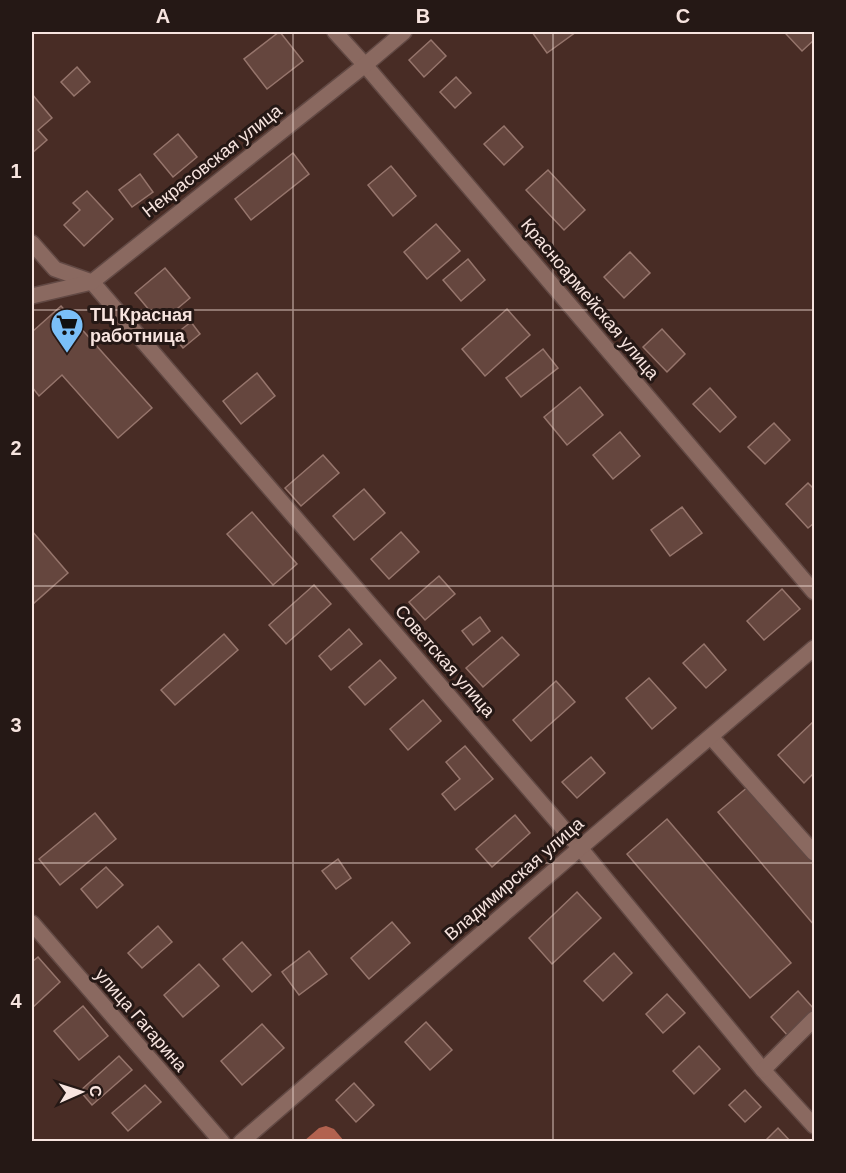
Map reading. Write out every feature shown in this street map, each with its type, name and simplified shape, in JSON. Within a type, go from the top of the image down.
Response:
[{"type":"street","name":"Красноармейская улица","points":[[336,32],[814,592]]},
{"type":"street","name":"Некрасовская улица","points":[[32,296],[92,282],[404,32]]},
{"type":"street","name":"Советская улица","points":[[32,243],[55,269],[92,282],[580,848],[763,1070],[814,1126]]},
{"type":"street","name":"Владимирская улица","points":[[241,1142],[814,648]]},
{"type":"street","points":[[711,737],[814,853]]},
{"type":"street","name":"улица Гагарина","points":[[32,923],[222,1142]]},
{"type":"street","points":[[763,1070],[814,1019]]},
{"type":"shaded area","points":[[326,1126],[334,1129],[344,1141],[304,1141],[319,1128]]},
{"type":"building","points":[[279,32],[303,61],[267,89],[244,59]]},
{"type":"building","points":[[532,32],[576,32],[547,53]]},
{"type":"building","points":[[814,32],[814,40],[802,51],[786,34]]},
{"type":"building","points":[[431,40],[446,56],[424,77],[409,60]]},
{"type":"building","points":[[77,67],[90,82],[74,96],[61,82]]},
{"type":"building","points":[[456,77],[471,93],[455,108],[440,92]]},
{"type":"building","points":[[32,94],[52,118],[38,130],[47,140],[32,153]]},
{"type":"building","points":[[504,126],[523,147],[504,165],[484,144]]},
{"type":"building","points":[[178,134],[197,157],[173,177],[154,154]]},
{"type":"building","points":[[293,153],[309,174],[251,220],[235,199]]},
{"type":"building","points":[[391,166],[416,196],[393,216],[368,185]]},
{"type":"building","points":[[548,170],[585,210],[564,230],[526,190]]},
{"type":"building","points":[[140,174],[153,192],[132,207],[119,190]]},
{"type":"building","points":[[87,191],[113,219],[84,246],[64,225],[80,210],[73,203]]},
{"type":"building","points":[[436,224],[460,251],[427,279],[404,252]]},
{"type":"building","points":[[630,252],[650,273],[624,298],[604,277]]},
{"type":"building","points":[[468,259],[485,280],[461,301],[443,280]]},
{"type":"building","points":[[165,268],[190,298],[160,323],[135,293]]},
{"type":"building","name":"ТЦ Красная работница","points":[[61,306],[152,408],[118,438],[62,375],[39,396],[32,387],[32,332]]},
{"type":"building","points":[[507,309],[530,335],[485,376],[462,349]]},
{"type":"building","points":[[191,322],[200,334],[183,348],[173,336]]},
{"type":"building","points":[[662,329],[685,354],[667,372],[643,347]]},
{"type":"building","points":[[543,349],[558,368],[521,397],[506,378]]},
{"type":"building","points":[[257,373],[275,396],[241,424],[223,401]]},
{"type":"building","points":[[580,387],[603,415],[567,445],[544,417]]},
{"type":"building","points":[[710,388],[736,417],[720,432],[693,404]]},
{"type":"building","points":[[774,423],[790,440],[765,464],[748,447]]},
{"type":"building","points":[[620,432],[640,456],[613,479],[593,455]]},
{"type":"building","points":[[323,455],[339,473],[301,506],[285,488]]},
{"type":"building","points":[[808,483],[814,489],[814,523],[808,528],[786,504]]},
{"type":"building","points":[[364,489],[385,513],[354,540],[333,516]]},
{"type":"building","points":[[682,507],[702,533],[670,556],[651,530]]},
{"type":"building","points":[[252,512],[297,564],[273,585],[227,534]]},
{"type":"building","points":[[32,531],[68,573],[34,603],[32,600]]},
{"type":"building","points":[[401,532],[419,552],[389,579],[371,559]]},
{"type":"building","points":[[439,576],[455,594],[425,620],[409,602]]},
{"type":"building","points":[[314,585],[331,604],[286,644],[269,625]]},
{"type":"building","points":[[782,589],[800,609],[764,640],[747,621]]},
{"type":"building","points":[[480,617],[490,631],[473,645],[462,631]]},
{"type":"building","points":[[349,629],[362,644],[331,670],[319,656]]},
{"type":"building","points":[[224,634],[238,650],[175,705],[161,690]]},
{"type":"building","points":[[502,637],[519,655],[483,687],[466,668]]},
{"type":"building","points":[[704,644],[726,670],[706,688],[683,663]]},
{"type":"building","points":[[380,660],[396,678],[365,705],[349,687]]},
{"type":"building","points":[[649,678],[676,708],[652,729],[626,698]]},
{"type":"building","points":[[556,681],[575,702],[531,741],[513,720]]},
{"type":"building","points":[[423,700],[441,721],[408,750],[390,729]]},
{"type":"building","points":[[814,721],[814,773],[804,783],[778,755]]},
{"type":"building","points":[[465,746],[493,779],[455,810],[442,794],[460,779],[446,762]]},
{"type":"building","points":[[591,757],[605,773],[577,798],[562,782]]},
{"type":"building","points":[[749,786],[814,862],[814,925],[718,812]]},
{"type":"building","points":[[95,813],[116,839],[60,885],[39,859]]},
{"type":"building","points":[[515,815],[530,833],[492,867],[476,849]]},
{"type":"building","points":[[667,819],[791,963],[750,998],[627,854]]},
{"type":"building","points":[[338,859],[351,878],[336,889],[322,871]]},
{"type":"building","points":[[106,867],[123,885],[97,908],[81,889]]},
{"type":"building","points":[[577,892],[601,918],[552,964],[529,938]]},
{"type":"building","points":[[392,922],[410,943],[369,979],[351,958]]},
{"type":"building","points":[[158,926],[172,942],[142,968],[128,953]]},
{"type":"building","points":[[242,942],[271,975],[252,992],[223,959]]},
{"type":"building","points":[[309,951],[327,974],[299,995],[282,972]]},
{"type":"building","points":[[614,953],[632,973],[603,1001],[584,981]]},
{"type":"building","points":[[38,957],[60,982],[32,1008],[32,962]]},
{"type":"building","points":[[199,964],[219,986],[183,1017],[164,995]]},
{"type":"building","points":[[798,991],[814,1011],[788,1036],[771,1017]]},
{"type":"building","points":[[667,994],[685,1013],[663,1033],[646,1014]]},
{"type":"building","points":[[83,1006],[108,1036],[79,1060],[54,1031]]},
{"type":"building","points":[[426,1022],[452,1050],[430,1070],[405,1042]]},
{"type":"building","points":[[262,1024],[284,1048],[242,1085],[221,1061]]},
{"type":"building","points":[[699,1046],[720,1069],[694,1094],[673,1071]]},
{"type":"building","points":[[119,1056],[132,1070],[92,1105],[80,1091]]},
{"type":"building","points":[[354,1083],[374,1105],[356,1122],[336,1100]]},
{"type":"building","points":[[145,1085],[161,1102],[128,1131],[112,1113]]},
{"type":"building","points":[[745,1090],[761,1107],[745,1122],[729,1105]]},
{"type":"building","points":[[778,1128],[791,1142],[764,1142]]},
{"type":"place","name":"ТЦ Красная работница","points":[[67,354]]}]
